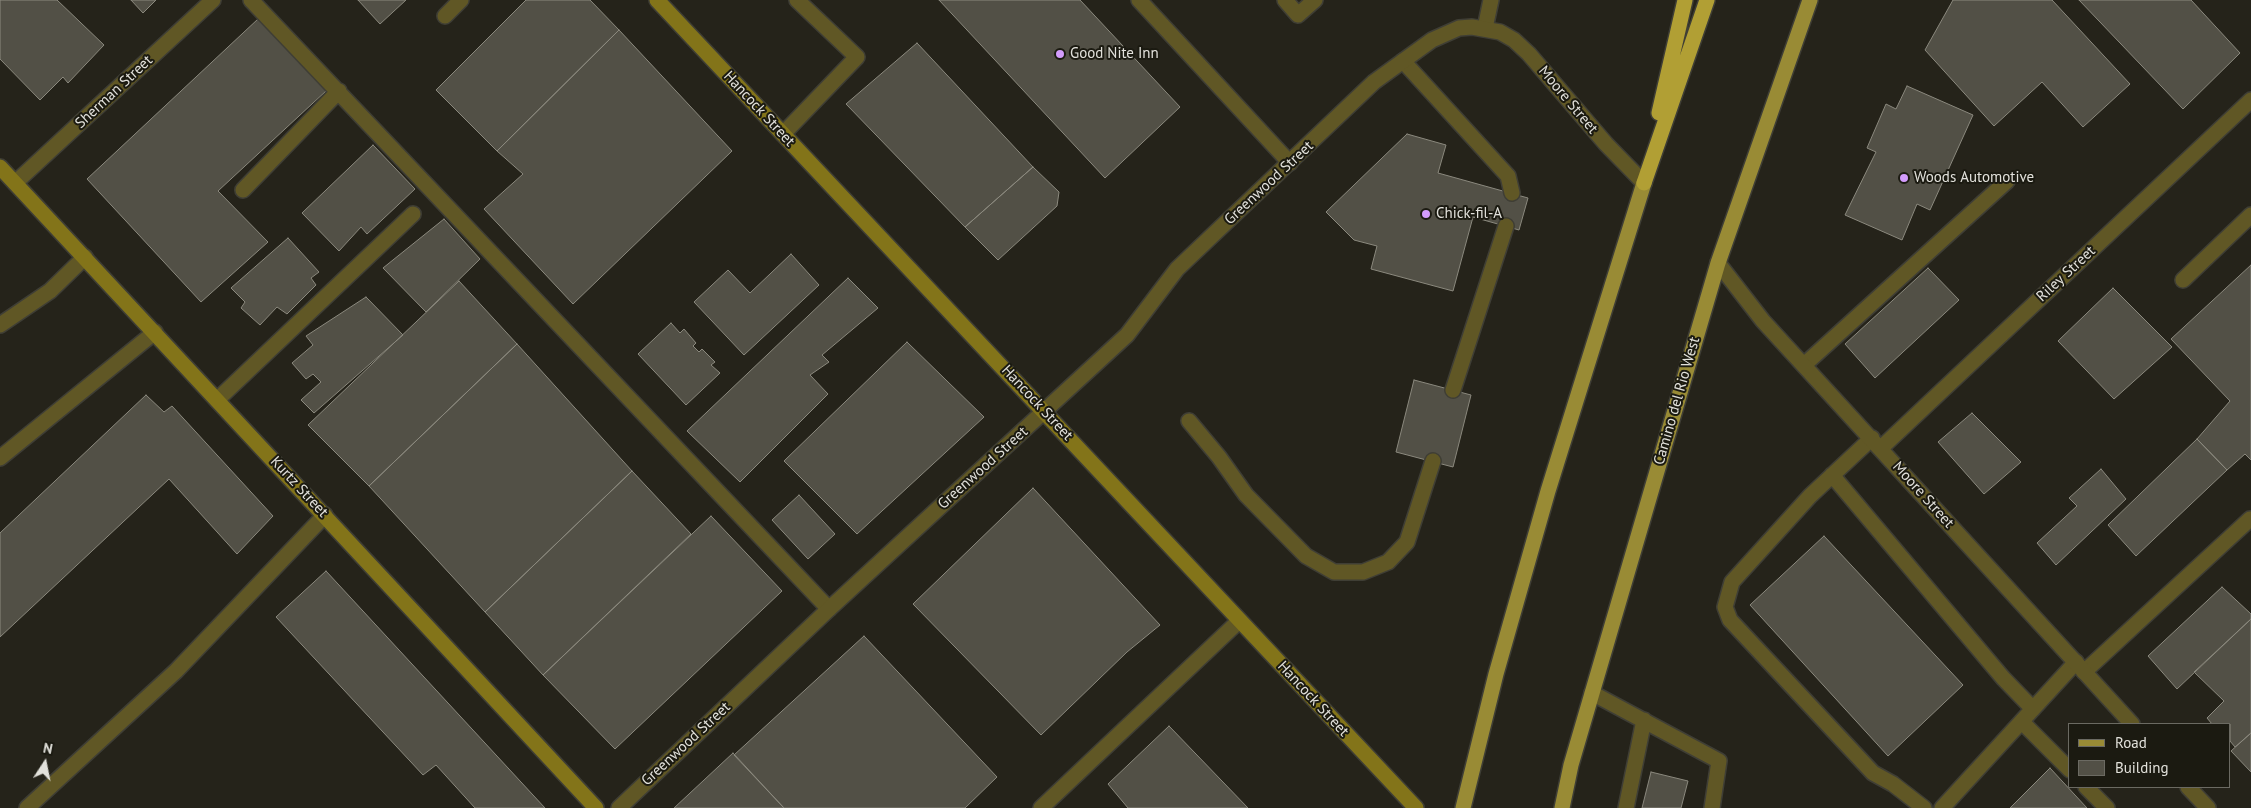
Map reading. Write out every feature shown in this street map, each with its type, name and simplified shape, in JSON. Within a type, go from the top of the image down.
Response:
[{"type":"highway","points":[[1644,183],[1685,0]]},
{"type":"highway","points":[[1644,183],[1707,0]]},
{"type":"main road","name":"Camino del Rio West","points":[[1562,808],[1592,693],[1718,263],[1810,0]]},
{"type":"main road","points":[[1463,808],[1496,674],[1548,491],[1644,183]]},
{"type":"street","name":"Sherman Street","points":[[15,183],[213,0]]},
{"type":"street","points":[[251,0],[828,609]]},
{"type":"street","points":[[445,16],[461,0]]},
{"type":"street","name":"Hancock Street","points":[[657,0],[1416,808]]},
{"type":"street","points":[[783,134],[857,57],[796,0]]},
{"type":"street","points":[[1139,0],[1290,163]]},
{"type":"street","points":[[1285,0],[1298,15],[1315,0]]},
{"type":"street","points":[[1485,28],[1491,0]]},
{"type":"street","name":"Greenwood Street","points":[[619,808],[828,609],[1127,335],[1177,269],[1374,82],[1444,34],[1459,28],[1485,28]]},
{"type":"street","name":"Moore Street","points":[[1485,28],[1500,32],[1514,40],[1529,54],[1606,144],[1644,183]]},
{"type":"street","points":[[1403,61],[1508,176],[1512,193]]},
{"type":"street","points":[[243,190],[339,91]]},
{"type":"street","name":"Riley Street","points":[[1924,808],[1893,784],[1873,773],[1730,620],[1724,607],[1732,582],[1810,496],[1832,475],[1876,443],[2251,100]]},
{"type":"street","name":"Kurtz Street","points":[[0,167],[596,808]]},
{"type":"street","points":[[1804,365],[2007,181]]},
{"type":"street","points":[[217,400],[413,214]]},
{"type":"street","points":[[2183,280],[2251,215]]},
{"type":"street","points":[[1453,390],[1506,226]]},
{"type":"street","points":[[0,325],[50,291],[85,257]]},
{"type":"street","name":"Moore Street","points":[[1718,263],[1763,321],[2131,723]]},
{"type":"street","points":[[0,458],[155,332]]},
{"type":"street","points":[[1189,422],[1219,457],[1246,495],[1306,556],[1334,572],[1363,572],[1388,562],[1407,542],[1433,462]]},
{"type":"street","points":[[1832,475],[2003,678],[2033,709]]},
{"type":"street","points":[[27,808],[176,671],[325,515]]},
{"type":"street","points":[[1942,808],[2033,709],[2250,519]]},
{"type":"street","points":[[1041,808],[1239,621]]},
{"type":"street","points":[[1592,693],[1719,761],[1712,808]]},
{"type":"street","points":[[1626,808],[1644,720]]},
{"type":"street","points":[[2022,722],[2068,768]]},
{"type":"street","points":[[2087,788],[2107,808]]},
{"type":"street","points":[[2189,788],[2208,808]]},
{"type":"building","points":[[0,0],[57,0],[104,45],[68,83],[63,77],[40,100],[0,59]]},
{"type":"building","points":[[131,0],[156,0],[143,13]]},
{"type":"building","points":[[358,0],[406,0],[380,24]]},
{"type":"building","points":[[526,0],[590,0],[619,30],[497,151],[436,90]]},
{"type":"building","name":"Good Nite Inn","points":[[939,0],[1080,0],[1180,107],[1105,178]]},
{"type":"building","points":[[1953,0],[2052,0],[2130,84],[2083,127],[2042,82],[1994,126],[1925,50]]},
{"type":"building","points":[[2079,0],[2191,0],[2240,53],[2183,109]]},
{"type":"building","points":[[258,19],[326,91],[218,191],[268,242],[201,302],[87,179]]},
{"type":"building","points":[[619,30],[732,151],[573,304],[484,209],[523,174],[497,151]]},
{"type":"building","points":[[917,43],[1033,167],[965,227],[846,104]]},
{"type":"building","name":"Woods Automotive","points":[[1907,86],[1973,115],[1930,210],[1917,204],[1902,240],[1845,215],[1876,152],[1867,148],[1886,104],[1896,109]]},
{"type":"building","name":"Chick-fil-A","points":[[1407,134],[1446,145],[1438,173],[1528,198],[1519,230],[1473,217],[1453,291],[1371,269],[1377,246],[1354,240],[1326,212]]},
{"type":"building","points":[[373,145],[415,189],[367,234],[361,227],[339,251],[302,213]]},
{"type":"building","points":[[1033,167],[1059,192],[1057,206],[998,260],[965,227]]},
{"type":"building","points":[[444,219],[480,259],[426,312],[383,268]]},
{"type":"building","points":[[288,238],[319,272],[311,278],[316,285],[287,314],[277,307],[260,325],[241,308],[245,302],[231,288]]},
{"type":"building","points":[[791,254],[819,285],[744,355],[694,302],[728,270],[750,293]]},
{"type":"building","points":[[2251,265],[2251,460],[2245,454],[2227,470],[2197,439],[2230,401],[2171,339]]},
{"type":"building","points":[[1928,268],[1959,300],[1875,378],[1845,344]]},
{"type":"building","points":[[848,278],[878,308],[822,355],[829,362],[810,375],[828,394],[740,482],[687,431]]},
{"type":"building","points":[[459,281],[517,344],[369,486],[308,425]]},
{"type":"building","points":[[2113,288],[2172,347],[2114,399],[2058,341]]},
{"type":"building","points":[[366,297],[403,335],[314,413],[301,400],[321,382],[313,374],[306,379],[292,363],[313,345],[306,336]]},
{"type":"building","points":[[671,323],[680,333],[684,329],[696,343],[693,346],[699,352],[702,349],[715,362],[711,365],[720,373],[686,405],[638,354]]},
{"type":"building","points":[[907,342],[984,417],[857,534],[784,461]]},
{"type":"building","points":[[517,344],[632,471],[485,612],[369,486]]},
{"type":"building","points":[[1414,380],[1471,395],[1453,467],[1396,452]]},
{"type":"building","points":[[146,395],[164,412],[172,406],[273,516],[237,554],[169,479],[0,637],[0,533]]},
{"type":"building","points":[[1972,413],[2021,462],[1984,494],[1938,442]]},
{"type":"building","points":[[2197,439],[2227,470],[2136,556],[2108,525]]},
{"type":"building","points":[[2101,469],[2126,499],[2056,565],[2037,543],[2077,506],[2069,498]]},
{"type":"building","points":[[632,471],[691,534],[543,675],[485,612]]},
{"type":"building","points":[[1033,488],[1160,625],[1127,652],[1041,735],[913,604]]},
{"type":"building","points":[[799,495],[835,534],[808,559],[772,520]]},
{"type":"building","points":[[711,516],[782,591],[615,749],[543,675]]},
{"type":"building","points":[[1824,536],[1963,685],[1888,756],[1750,605]]},
{"type":"building","points":[[326,571],[545,808],[475,808],[436,765],[423,775],[276,617]]},
{"type":"building","points":[[2222,587],[2251,614],[2251,619],[2177,689],[2148,656]]},
{"type":"building","points":[[2251,619],[2251,733],[2235,747],[2231,742],[2231,723],[2211,723],[2207,718],[2224,701],[2194,672]]},
{"type":"building","points":[[864,636],[997,777],[965,808],[784,808],[734,755]]},
{"type":"building","points":[[1169,726],[1248,808],[1128,808],[1108,784]]},
{"type":"building","points":[[2251,733],[2251,772],[2231,751]]},
{"type":"building","points":[[733,753],[784,808],[674,808]]},
{"type":"building","points":[[2050,768],[2087,808],[2010,808]]},
{"type":"building","points":[[1651,772],[1688,781],[1681,808],[1642,808]]},
{"type":"place","name":"Good Nite Inn","points":[[1060,54]]},
{"type":"place","name":"Woods Automotive","points":[[1904,178]]},
{"type":"place","name":"Chick-fil-A","points":[[1426,214]]}]
